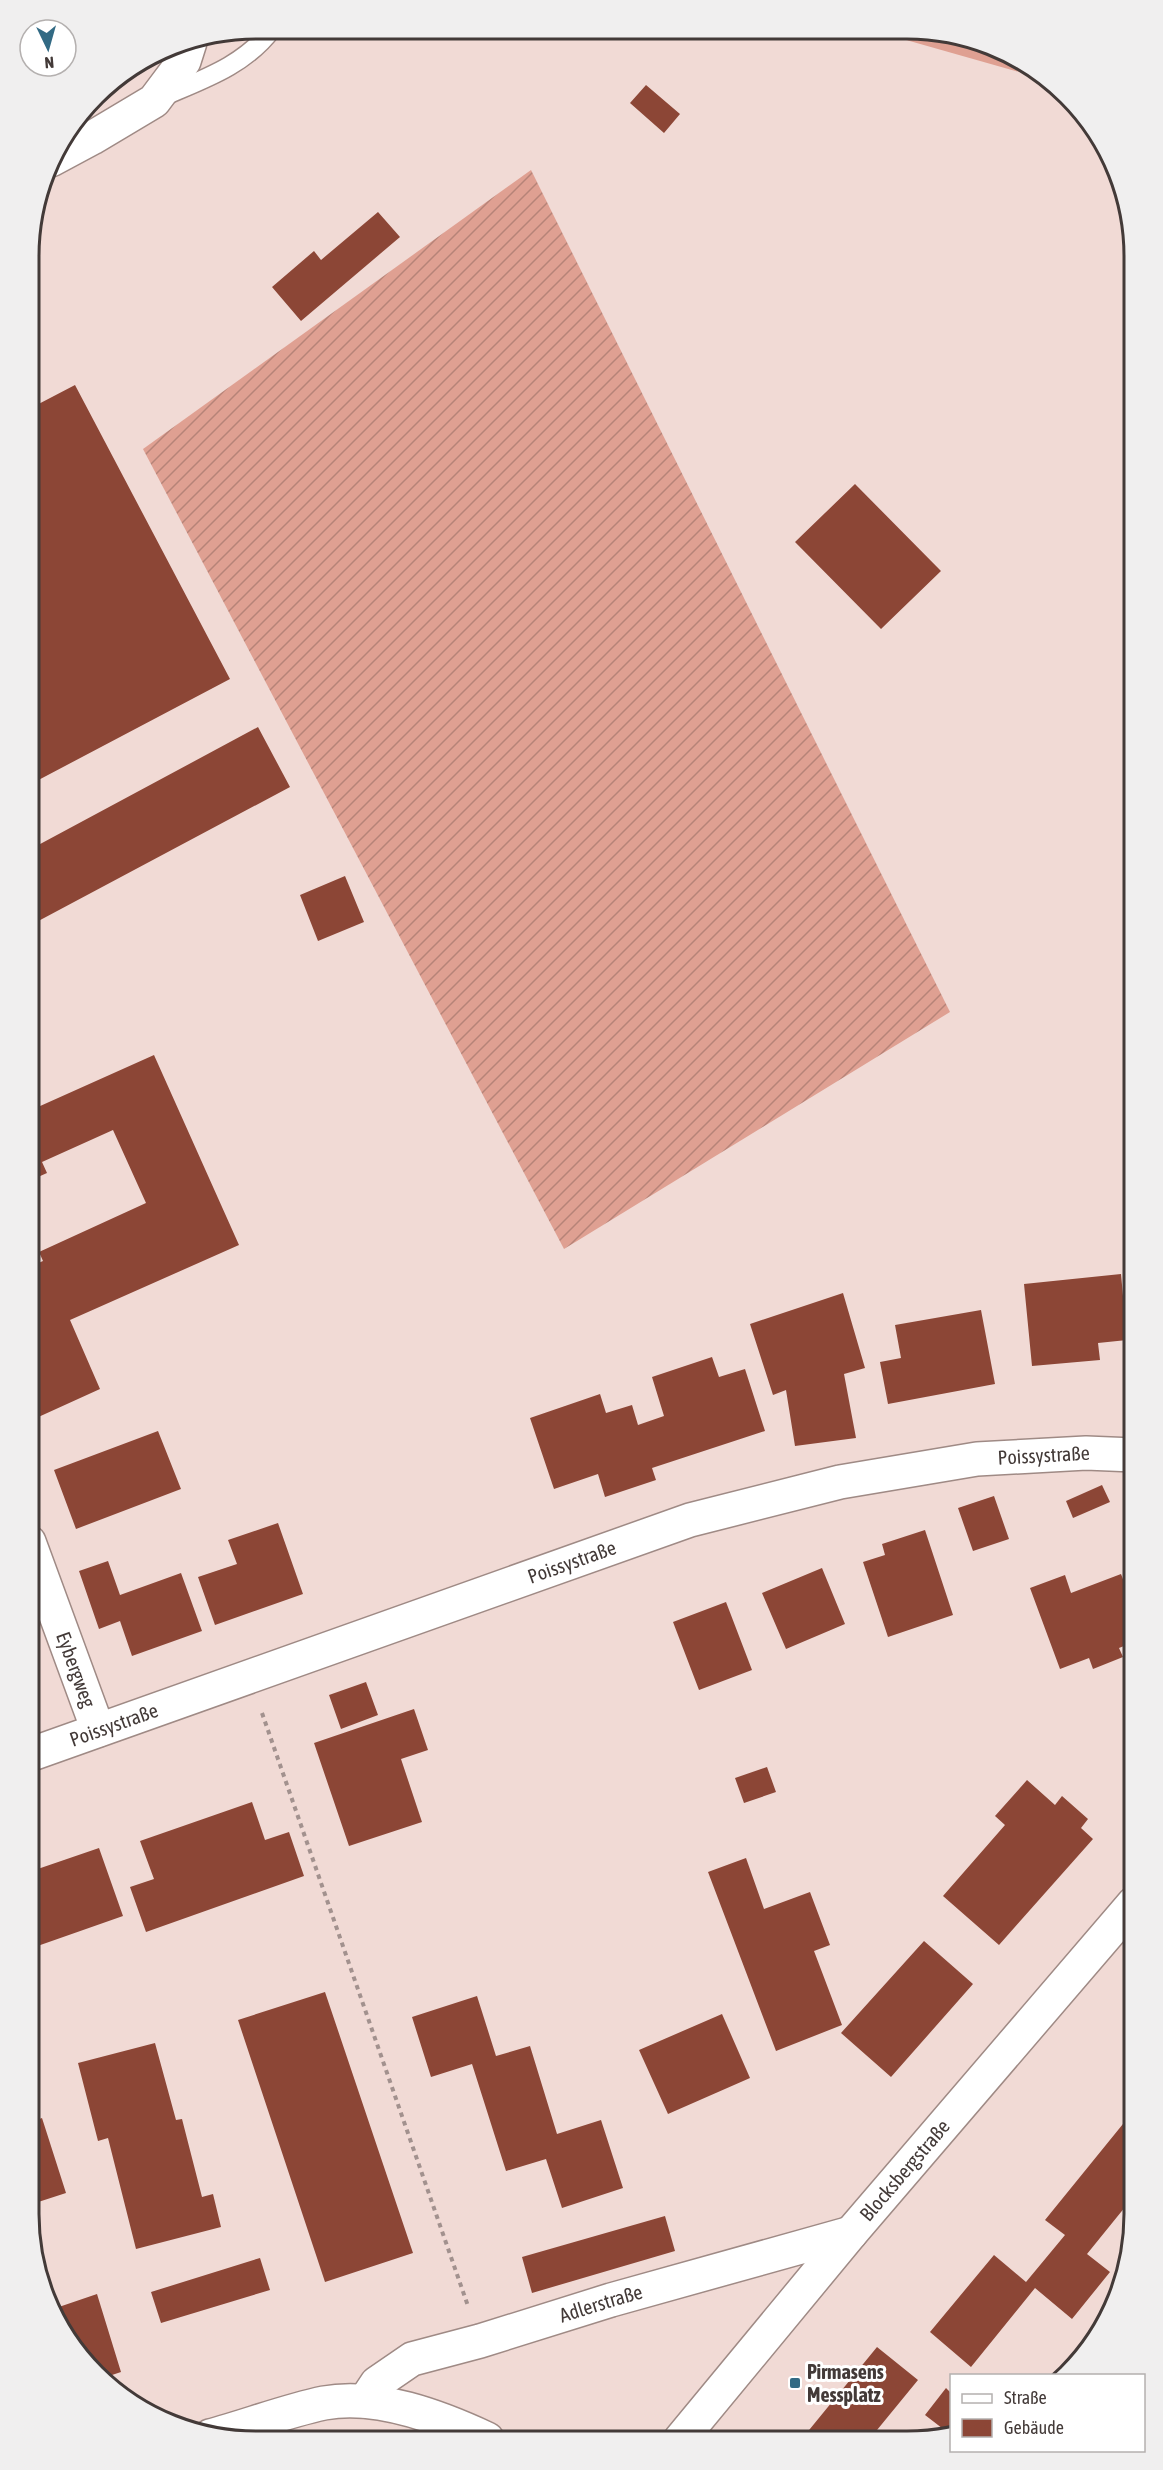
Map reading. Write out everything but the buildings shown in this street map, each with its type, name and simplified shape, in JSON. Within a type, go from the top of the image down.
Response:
[{"type":"street","points":[[66,152],[154,101],[184,61],[187,51]]},
{"type":"street","name":"Poissystraße","points":[[39,1751],[690,1520],[840,1482],[976,1459],[1086,1453],[1124,1455]]},
{"type":"street","name":"Eybergweg","points":[[39,1569],[98,1730]]},
{"type":"street","name":"Blocksbergstraße","points":[[687,2431],[851,2233],[1124,1915]]},
{"type":"street","name":"Adlerstraße","points":[[365,2401],[377,2383],[412,2359],[480,2341],[611,2300],[851,2233]]},
{"type":"street","points":[[232,2430],[325,2403],[365,2401],[442,2418],[470,2431]]},
{"type":"lane","points":[[154,101],[226,70],[260,45],[264,39]]},
{"type":"path","points":[[249,1676],[480,2341]]},
{"type":"shaded area","points":[[903,39],[921,39],[963,46],[1003,61],[1024,73]]},
{"type":"shaded area","points":[[531,170],[950,1012],[564,1249],[143,449]]},
{"type":"place","name":"Pirmasens Messplatz","points":[[795,2383]]}]
